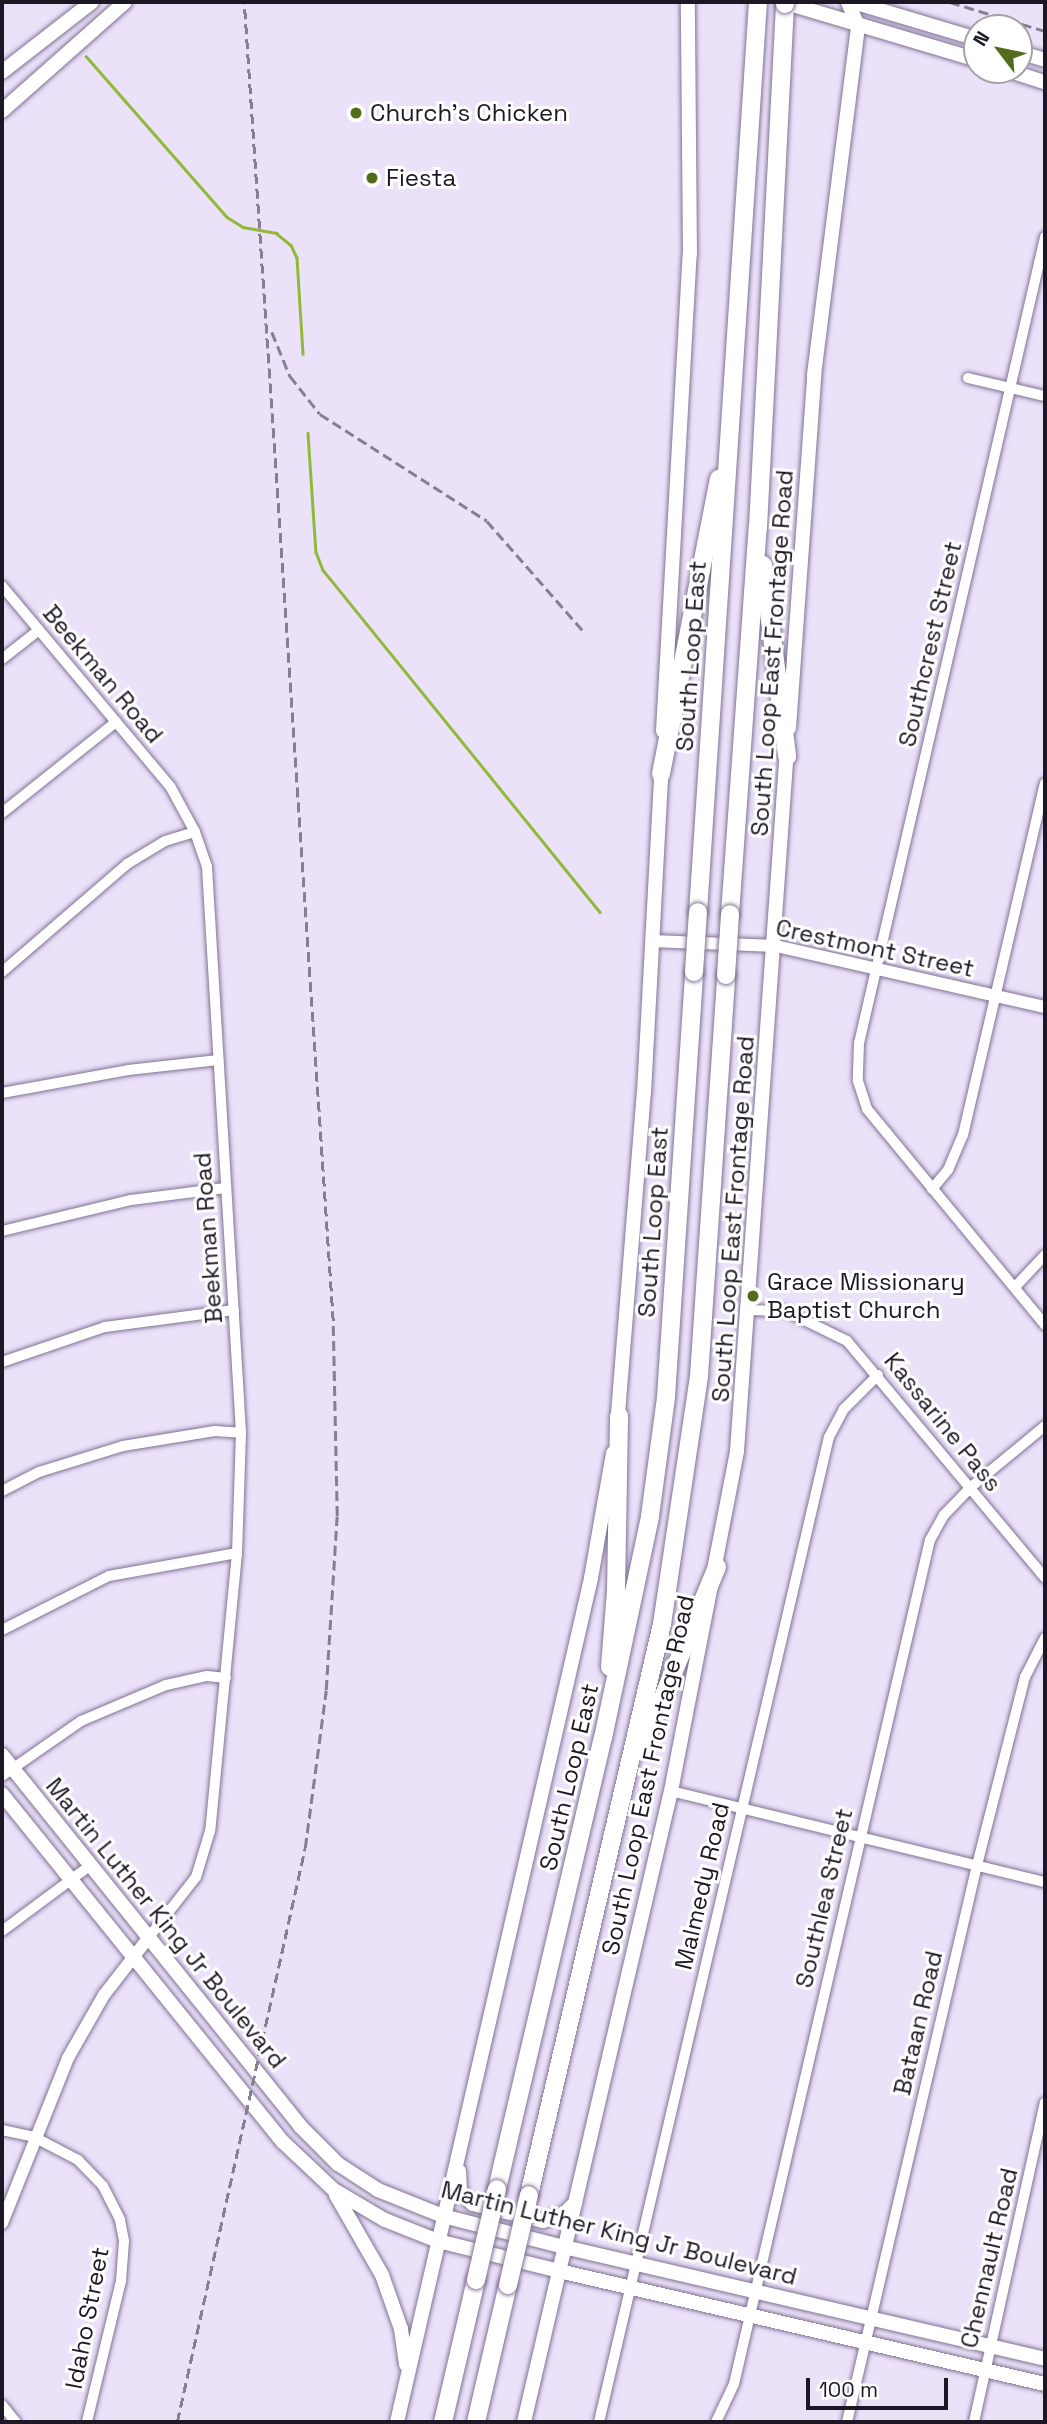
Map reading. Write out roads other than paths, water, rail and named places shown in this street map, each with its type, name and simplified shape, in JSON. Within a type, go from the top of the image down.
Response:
[{"type":"highway","name":"South Loop East","points":[[443,2422],[603,1738],[650,1516],[666,1396],[758,2]]},
{"type":"highway","points":[[476,2422],[662,1624],[699,1376],[758,527],[785,2]]},
{"type":"highway","points":[[661,774],[696,608],[711,504],[728,452]]},
{"type":"highway","points":[[758,527],[787,756]]},
{"type":"highway","points":[[603,1738],[616,1591],[619,1416]]},
{"type":"highway","points":[[622,1797],[717,1567]]},
{"type":"main road","points":[[2,72],[91,2]]},
{"type":"main road","points":[[2,111],[125,2]]},
{"type":"main road","points":[[397,2422],[591,1578],[619,1416],[652,941],[690,254],[688,2]]},
{"type":"main road","points":[[785,2],[963,57]]},
{"type":"main road","points":[[850,2],[963,35]]},
{"type":"main road","name":"South Loop East Frontage Road","points":[[524,2422],[671,1791],[717,1567],[737,1451],[750,1310],[814,375],[858,26],[850,2]]},
{"type":"main road","name":"Martin Luther King Jr Boulevard","points":[[2,1755],[7,1772],[91,1865],[300,2126],[338,2164],[378,2190],[443,2216],[565,2247],[1045,2359]]},
{"type":"main road","name":"Martin Luther King Jr Boulevard","points":[[2,1794],[283,2142],[334,2190],[384,2220],[438,2241],[559,2272],[1045,2384]]},
{"type":"main road","points":[[232,2079],[249,2064]]},
{"type":"main road","points":[[475,2077],[476,2098],[458,2176],[460,2193],[473,2204],[543,2221],[564,2214],[575,2203]]},
{"type":"main road","points":[[283,2142],[300,2126]]},
{"type":"main road","points":[[334,2190],[382,2274],[401,2329],[405,2388]]},
{"type":"street","name":"Southcrest Street","points":[[1045,237],[1042,269],[1010,388],[877,967],[858,1061],[858,1081],[867,1109],[1045,1325]]},
{"type":"street","points":[[968,378],[1045,396]]},
{"type":"street","name":"Beekman Road","points":[[2,586],[170,786],[195,832],[207,867],[241,1433],[237,1553],[210,1831],[196,1877],[149,1937]]},
{"type":"street","points":[[2,659],[39,630]]},
{"type":"street","points":[[2,813],[116,722]]},
{"type":"street","points":[[932,1189],[948,1170],[963,1135],[1045,783]]},
{"type":"street","points":[[2,972],[127,864],[165,841],[195,832]]},
{"type":"street","name":"Crestmont Street","points":[[652,941],[776,946],[1045,1007]]},
{"type":"street","points":[[2,1093],[128,1070],[218,1060]]},
{"type":"street","points":[[2,1231],[131,1200],[225,1188]]},
{"type":"street","points":[[1014,1287],[1045,1255]]},
{"type":"street","points":[[2,1362],[105,1327],[234,1310]]},
{"type":"street","name":"Kassarine Pass","points":[[750,1310],[786,1311],[847,1341],[1045,1578]]},
{"type":"street","name":"Malmedy Road","points":[[599,2422],[829,1437],[844,1409],[878,1375]]},
{"type":"street","name":"Southlea Street","points":[[716,2422],[734,2384],[747,2317],[930,1540],[944,1515],[971,1488],[1045,1426]]},
{"type":"street","points":[[2,1491],[39,1472],[123,1446],[215,1431],[241,1433]]},
{"type":"street","points":[[2,1630],[109,1576],[237,1553]]},
{"type":"street","name":"Bataan Road","points":[[847,2422],[977,1865],[1025,1677],[1045,1638]]},
{"type":"street","points":[[7,1772],[81,1721],[166,1685],[206,1676],[226,1678]]},
{"type":"street","points":[[671,1791],[860,1840],[1045,1882]]},
{"type":"street","points":[[2,1931],[91,1865]]},
{"type":"street","points":[[2,2222],[68,2057],[149,1937]]},
{"type":"street","name":"Chennault Road","points":[[974,2422],[1045,2103]]},
{"type":"street","name":"Idaho Street","points":[[2,2130],[34,2137],[92,2173],[112,2201],[124,2241],[121,2281],[87,2422]]},
{"type":"street","points":[[2,2405],[16,2422]]},
{"type":"waterway","points":[[86,56],[227,217],[243,227],[276,233],[291,245],[297,258],[303,354]]},
{"type":"waterway","points":[[308,433],[316,552],[323,570],[600,912]]},
{"type":"railway","points":[[177,2422],[305,1848],[326,1690],[337,1516],[333,1321],[244,2]]},
{"type":"railway","points":[[950,2],[1045,31]]},
{"type":"railway","points":[[272,332],[290,376],[320,414],[487,521],[585,633]]},
{"type":"place","name":"Church's Chicken","points":[[356,113]]},
{"type":"place","name":"Fiesta","points":[[372,178]]},
{"type":"place","name":"Grace Missionary Baptist Church","points":[[753,1296]]}]
